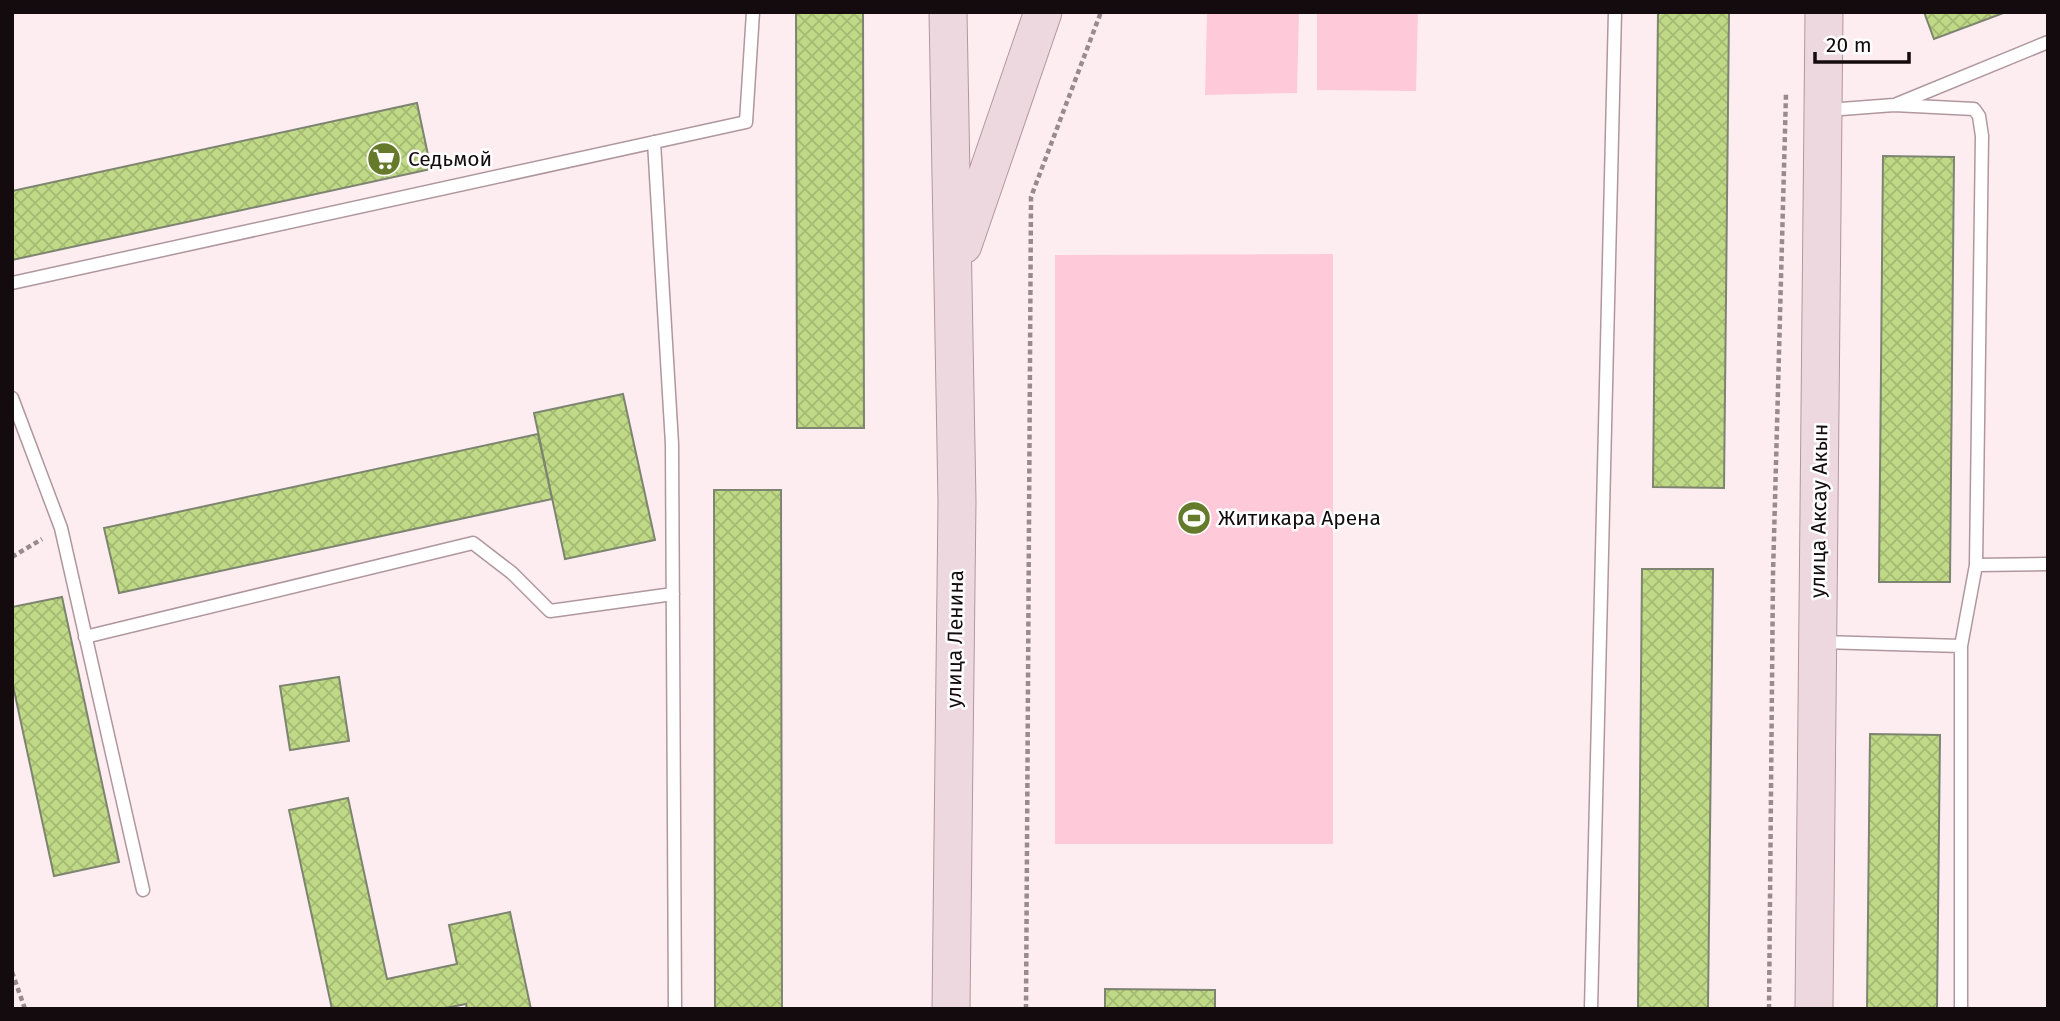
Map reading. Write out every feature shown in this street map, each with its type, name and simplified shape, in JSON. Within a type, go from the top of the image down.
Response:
[{"type":"street","name":"улица Ленина","points":[[948,12],[955,269],[957,500],[951,1009]]},
{"type":"street","points":[[955,269],[1043,12]]},
{"type":"street","name":"улица Аксау Акын","points":[[1814,1009],[1824,12]]},
{"type":"lane","points":[[12,283],[746,122],[752,12]]},
{"type":"lane","points":[[1591,1009],[1615,12]]},
{"type":"lane","points":[[1894,105],[2048,42]]},
{"type":"lane","points":[[1823,110],[1894,105],[1974,109],[1979,116],[1982,136],[1976,565],[1961,646],[1961,1009]]},
{"type":"lane","points":[[654,142],[672,444],[675,1009]]},
{"type":"lane","points":[[12,398],[61,528],[143,890]]},
{"type":"lane","points":[[85,637],[472,543],[512,573],[550,611],[673,594]]},
{"type":"lane","points":[[1976,565],[2048,565]]},
{"type":"lane","points":[[1818,642],[1961,646]]},
{"type":"path","points":[[1026,1009],[1031,197],[1101,12]]},
{"type":"path","points":[[1769,1009],[1773,574],[1787,81]]},
{"type":"path","points":[[12,557],[61,528]]},
{"type":"path","points":[[12,972],[25,1009]]},
{"type":"shaded area","points":[[1207,12],[1299,12],[1297,93],[1205,95]]},
{"type":"shaded area","points":[[1317,12],[1418,12],[1416,91],[1317,90]]},
{"type":"shaded area","name":"Житикара Арена","points":[[1333,254],[1333,844],[1055,844],[1055,255]]},
{"type":"building","points":[[796,12],[863,12],[864,428],[797,428]]},
{"type":"building","points":[[1658,12],[1729,12],[1724,488],[1653,487]]},
{"type":"building","points":[[1924,12],[2006,12],[1934,39]]},
{"type":"building","points":[[417,103],[431,169],[12,260],[12,191]]},
{"type":"building","points":[[1883,156],[1954,157],[1950,582],[1879,582]]},
{"type":"building","points":[[623,394],[655,540],[565,559],[534,413]]},
{"type":"building","points":[[538,434],[552,499],[119,593],[104,528]]},
{"type":"building","points":[[714,490],[781,490],[782,1009],[715,1009]]},
{"type":"building","points":[[1642,569],[1713,569],[1708,1009],[1638,1009]]},
{"type":"building","points":[[62,597],[119,862],[54,876],[12,681],[12,607]]},
{"type":"building","points":[[339,677],[349,741],[290,750],[280,686]]},
{"type":"building","points":[[1870,734],[1940,735],[1937,1009],[1867,1009]]},
{"type":"building","points":[[348,798],[387,979],[457,964],[449,925],[510,912],[531,1009],[467,1009],[466,1004],[441,1009],[332,1009],[289,810]]},
{"type":"building","points":[[1105,989],[1215,990],[1215,1009],[1105,1009]]},
{"type":"place","name":"Седьмой","points":[[384,159]]},
{"type":"place","name":"Житикара Арена","points":[[1194,518]]}]
